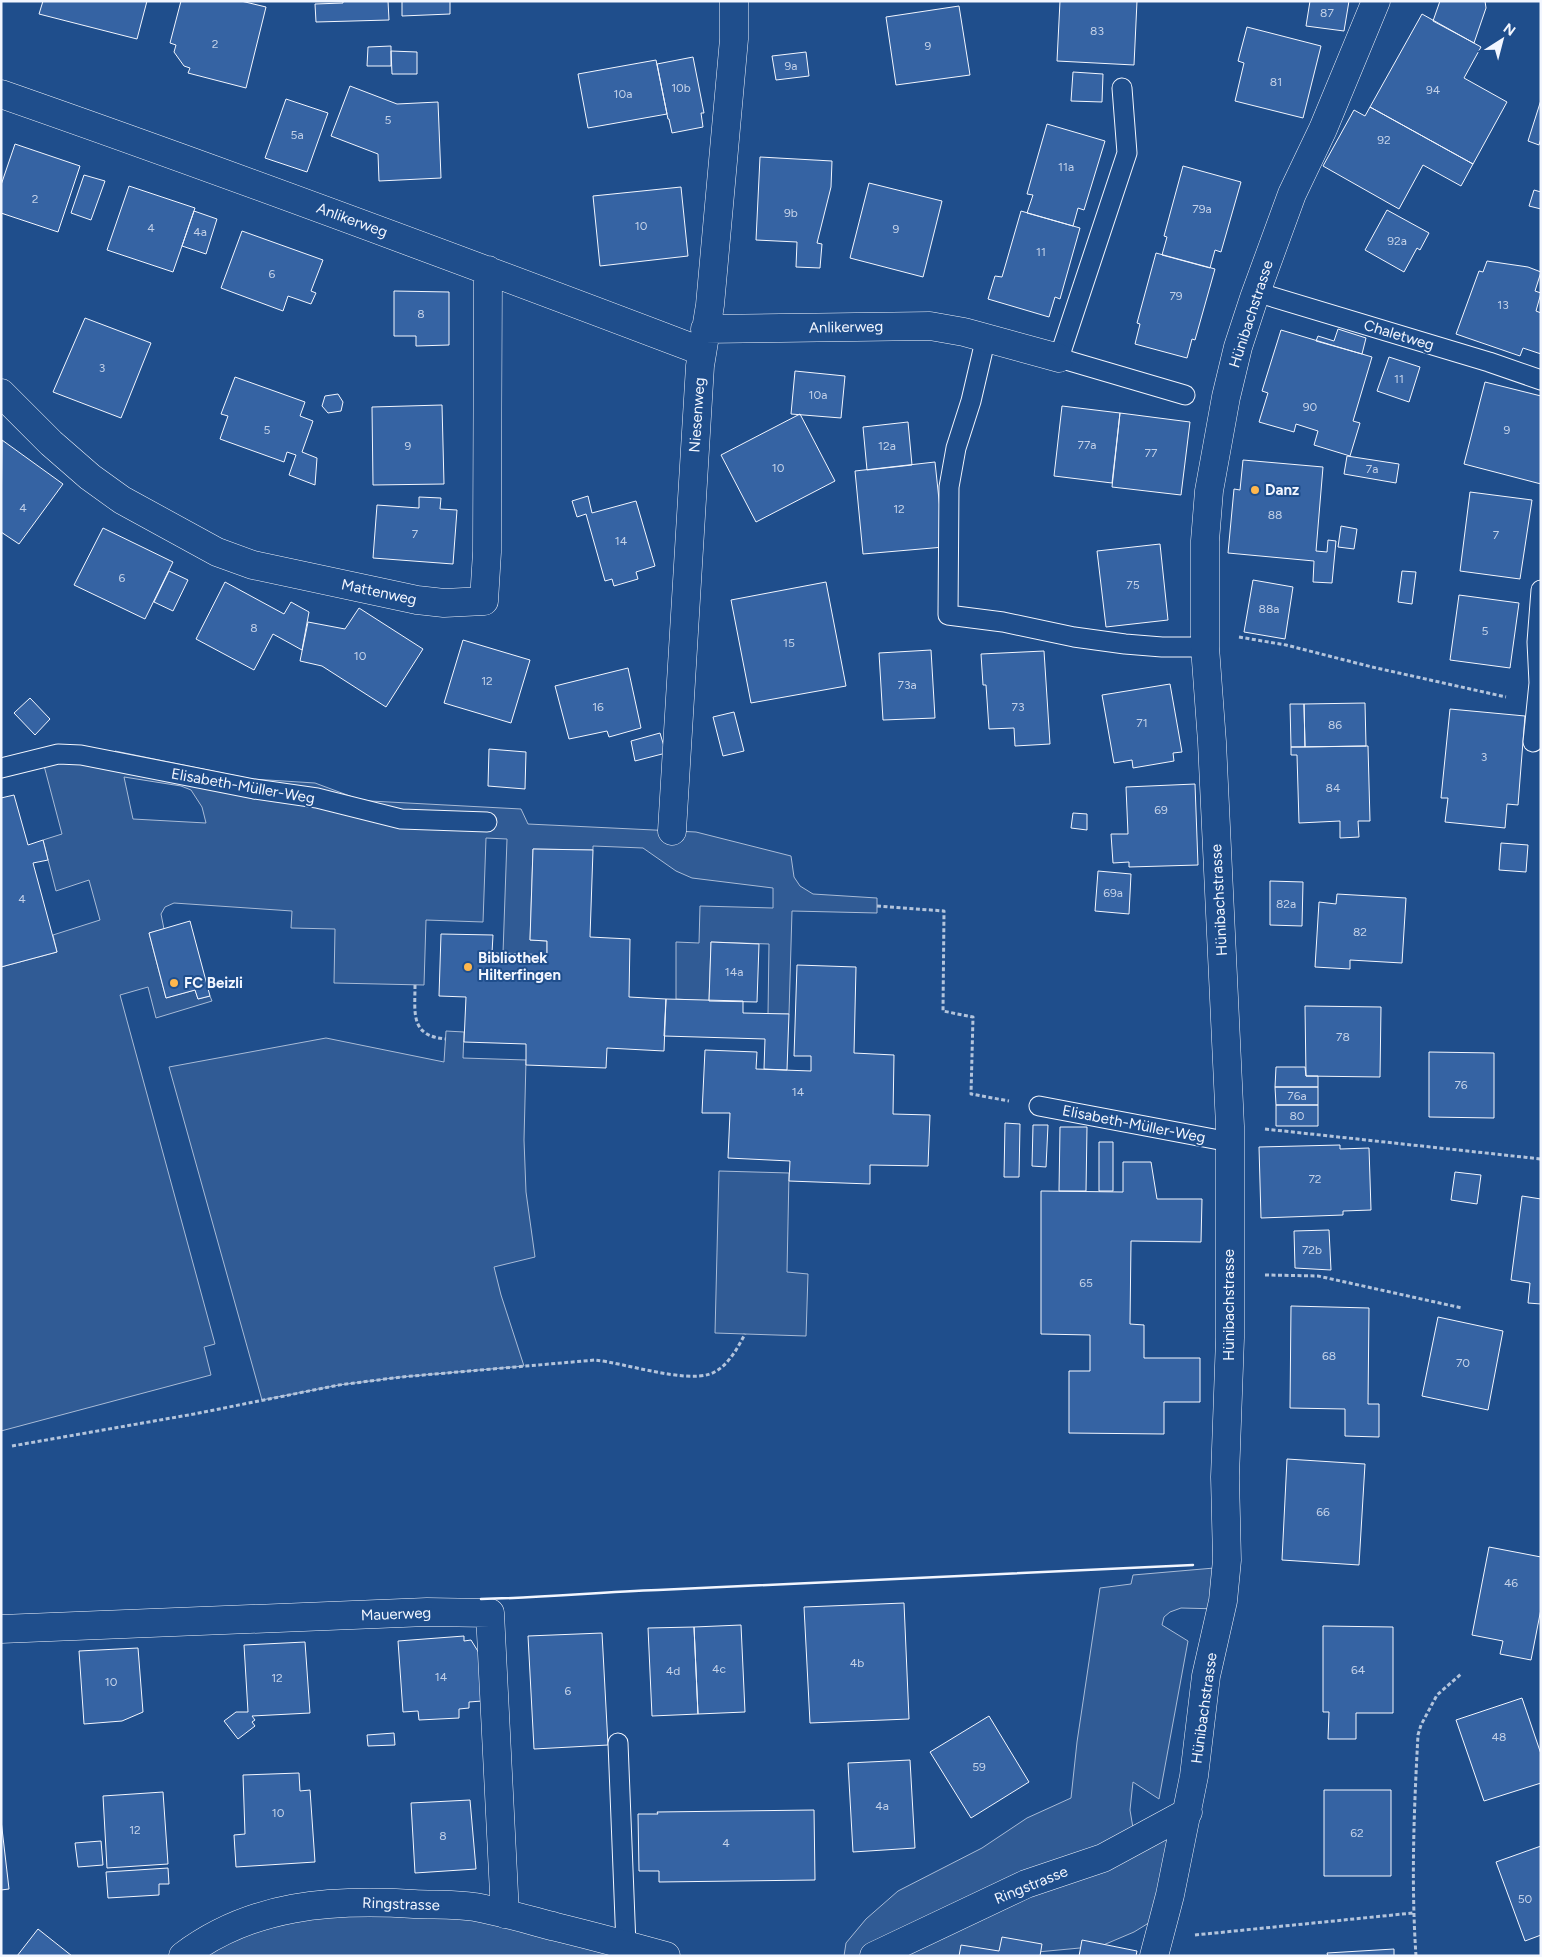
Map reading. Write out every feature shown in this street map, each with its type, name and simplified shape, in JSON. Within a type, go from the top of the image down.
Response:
[{"type":"street","name":"Niesenweg","points":[[672,831],[703,340],[710,304],[734,39],[734,1]]},
{"type":"street","name":"Hünibachstrasse","points":[[1154,1956],[1170,1895],[1188,1812],[1206,1676],[1223,1601],[1227,1560],[1225,1478],[1230,1338],[1230,1134],[1212,742],[1205,639],[1205,542],[1210,491],[1226,397],[1238,346],[1256,292],[1292,194],[1323,130],[1376,1]]},
{"type":"street","name":"Anlikerweg","points":[[1,94],[139,142],[488,270],[703,340],[930,326],[986,337],[1059,358]]},
{"type":"street","name":"Mattenweg","points":[[1,393],[51,443],[90,477],[122,500],[218,552],[253,565],[417,600],[444,603],[484,601],[487,552],[488,270]]},
{"type":"street","name":"Mauerweg","points":[[1,1629],[427,1612],[490,1613],[505,1914]]},
{"type":"street","name":"Ringstrasse","points":[[874,1956],[1026,1884],[1103,1858],[1188,1812]]},
{"type":"street","name":"Ringstrasse","points":[[183,1956],[203,1941],[226,1929],[261,1916],[295,1907],[339,1902],[474,1907],[666,1956]]},
{"type":"lane","points":[[1059,358],[1127,153],[1122,88]]},
{"type":"lane","name":"Chaletweg","points":[[1256,292],[1479,359],[1541,380]]},
{"type":"lane","points":[[986,337],[971,401],[956,448],[949,487],[948,615],[1003,622],[1074,637],[1125,644],[1162,647],[1205,639]]},
{"type":"lane","name":"Anlikerweg","points":[[1059,358],[1185,395]]},
{"type":"lane","points":[[1533,742],[1539,683],[1537,642],[1541,590]]},
{"type":"lane","name":"Elisabeth-Müller-Weg","points":[[1,768],[58,754],[80,755],[254,789],[317,798],[401,819],[487,822]]},
{"type":"lane","name":"Elisabeth-Müller-Weg","points":[[1039,1106],[1230,1134]]},
{"type":"lane","points":[[618,1743],[626,1945]]},
{"type":"path","points":[[1205,639],[1286,645],[1372,667],[1536,704]]},
{"type":"path","points":[[876,906],[944,911],[943,1011],[973,1017],[971,1094],[1039,1106]]},
{"type":"path","points":[[415,985],[415,1014],[419,1027],[424,1034],[433,1038],[446,1039]]},
{"type":"path","points":[[1230,1134],[1349,1137],[1541,1159]]},
{"type":"path","points":[[1230,1275],[1318,1276],[1462,1308]]},
{"type":"path","points":[[12,1446],[194,1414],[339,1385],[401,1377],[595,1360],[615,1362],[656,1372],[692,1376],[710,1374],[721,1368],[734,1354],[745,1334]]},
{"type":"path","points":[[1416,1956],[1413,1913],[1413,1852],[1418,1735],[1421,1725],[1437,1696],[1461,1674]]},
{"type":"path","points":[[1186,1936],[1413,1913]]},
{"type":"shaded area","points":[[115,751],[252,779],[315,783],[358,799],[370,801],[521,809],[528,824],[696,832],[791,856],[794,877],[800,886],[813,894],[877,898],[877,913],[792,911],[789,1014],[768,1014],[769,944],[711,942],[709,1001],[676,999],[676,942],[699,943],[700,906],[773,908],[773,888],[692,878],[676,871],[643,848],[593,846],[593,850],[533,849],[530,940],[547,941],[547,955],[503,953],[507,839],[486,838],[483,922],[426,920],[424,985],[334,983],[335,929],[291,928],[292,911],[174,903],[165,907],[161,914],[164,929],[149,933],[166,998],[195,990],[198,999],[210,996],[212,1001],[156,1018],[148,987],[120,995],[215,1344],[204,1347],[211,1375],[1,1431],[1,967],[57,952],[53,935],[100,920],[89,880],[56,891],[43,840],[62,834],[42,758],[119,763]],"holes":[[[124,777],[181,786],[191,790],[202,807],[206,823],[133,819]]]},
{"type":"shaded area","points":[[446,1031],[464,1032],[463,1058],[526,1060],[524,1140],[526,1192],[535,1257],[494,1267],[524,1366],[401,1377],[339,1385],[262,1400],[169,1067],[326,1038],[444,1062]]},
{"type":"shaded area","points":[[719,1171],[789,1173],[787,1272],[808,1274],[806,1336],[715,1333]]},
{"type":"shaded area","points":[[1226,1567],[1220,1609],[1181,1608],[1170,1612],[1164,1617],[1162,1625],[1188,1641],[1159,1799],[1133,1782],[1130,1810],[1135,1840],[1188,1812],[1165,1913],[1134,1932],[1101,1946],[995,1956],[844,1956],[846,1943],[866,1919],[898,1891],[982,1848],[1027,1818],[1071,1798],[1077,1742],[1100,1588],[1131,1584],[1133,1575]]},
{"type":"shaded area","points":[[377,1902],[666,1956],[183,1956],[203,1941]]},
{"type":"building","points":[[43,1],[147,1],[137,39],[39,14]]},
{"type":"building","points":[[181,1],[241,1],[266,7],[246,88],[188,73],[190,68],[184,66],[174,52],[176,45],[170,43]]},
{"type":"building","points":[[343,1],[388,1],[389,20],[316,22],[315,4],[343,3]]},
{"type":"building","points":[[402,1],[450,1],[450,14],[402,16]]},
{"type":"building","points":[[1060,1],[1137,1],[1134,65],[1057,61]]},
{"type":"building","points":[[1310,1],[1349,1],[1344,31],[1306,26]]},
{"type":"building","points":[[1440,1],[1485,1],[1486,8],[1474,43],[1433,21]]},
{"type":"building","points":[[959,6],[970,75],[896,85],[886,17]]},
{"type":"building","points":[[1422,14],[1481,47],[1464,78],[1507,102],[1473,164],[1370,107]]},
{"type":"building","points":[[1247,27],[1321,46],[1303,118],[1235,101],[1244,63],[1238,61]]},
{"type":"building","points":[[391,46],[391,66],[367,66],[368,47]]},
{"type":"building","points":[[391,51],[417,52],[417,74],[392,74]]},
{"type":"building","points":[[806,52],[809,76],[776,80],[772,56]]},
{"type":"building","points":[[693,57],[704,113],[701,113],[703,127],[672,133],[657,64]]},
{"type":"building","points":[[656,60],[667,114],[588,128],[578,74]]},
{"type":"building","points":[[1073,72],[1103,74],[1102,102],[1071,101]]},
{"type":"building","points":[[350,86],[397,104],[438,102],[441,178],[379,181],[378,154],[331,136]]},
{"type":"building","points":[[286,99],[328,113],[307,172],[265,158]]},
{"type":"building","points":[[1541,100],[1541,138],[1539,145],[1528,141]]},
{"type":"building","points":[[1370,107],[1473,164],[1461,186],[1423,165],[1399,209],[1323,166],[1354,110],[1365,116]]},
{"type":"building","points":[[1047,124],[1105,141],[1084,210],[1078,208],[1073,226],[1027,213],[1033,195],[1027,194]]},
{"type":"building","points":[[15,144],[80,166],[58,232],[1,213],[1,185]]},
{"type":"building","points":[[760,157],[832,161],[831,187],[817,243],[822,244],[820,268],[796,267],[797,242],[756,240]]},
{"type":"building","points":[[1183,166],[1241,182],[1221,252],[1215,250],[1210,268],[1162,255],[1167,237],[1164,236]]},
{"type":"building","points":[[84,175],[105,181],[91,220],[71,213]]},
{"type":"building","points":[[869,183],[942,201],[923,277],[850,258]]},
{"type":"building","points":[[129,186],[195,208],[173,272],[107,250]]},
{"type":"building","points":[[681,187],[688,256],[600,266],[593,196]]},
{"type":"building","points":[[1534,190],[1541,192],[1541,209],[1529,206]]},
{"type":"building","points":[[1387,210],[1429,233],[1420,250],[1417,248],[1404,272],[1365,250]]},
{"type":"building","points":[[194,211],[217,219],[206,254],[182,246]]},
{"type":"building","points":[[1021,211],[1080,228],[1060,299],[1055,297],[1049,317],[988,299],[995,276],[1002,277]]},
{"type":"building","points":[[242,231],[323,260],[311,291],[316,293],[311,304],[288,296],[283,311],[221,288]]},
{"type":"building","points":[[1156,253],[1215,269],[1195,340],[1192,339],[1187,358],[1135,344],[1140,324],[1137,323]]},
{"type":"building","points":[[1487,261],[1528,267],[1541,272],[1535,291],[1541,293],[1536,311],[1541,313],[1541,354],[1523,348],[1520,356],[1456,334],[1479,271],[1483,272]]},
{"type":"building","points":[[394,291],[449,292],[449,345],[416,346],[416,336],[394,336]]},
{"type":"building","points":[[85,318],[151,343],[121,418],[53,392]]},
{"type":"building","points":[[1338,329],[1366,338],[1362,354],[1316,341],[1318,336],[1334,341]]},
{"type":"building","points":[[1281,330],[1372,357],[1353,421],[1360,423],[1350,456],[1314,445],[1318,431],[1296,424],[1294,432],[1259,422],[1268,393],[1262,391]]},
{"type":"building","points":[[1389,357],[1420,367],[1409,402],[1377,391]]},
{"type":"building","points":[[795,371],[845,376],[841,418],[791,414]]},
{"type":"building","points":[[235,377],[305,402],[300,416],[313,421],[302,452],[317,458],[315,485],[289,475],[296,455],[287,452],[284,462],[220,439],[228,416],[221,414]]},
{"type":"building","points":[[1485,382],[1541,396],[1541,484],[1464,464]]},
{"type":"building","points":[[338,394],[343,402],[341,411],[328,413],[322,406],[325,396]]},
{"type":"building","points":[[442,405],[444,484],[373,485],[372,407]]},
{"type":"building","points":[[1062,406],[1120,413],[1112,483],[1054,476]]},
{"type":"building","points":[[1120,413],[1190,422],[1181,495],[1112,487]]},
{"type":"building","points":[[800,414],[835,481],[756,522],[721,455]]},
{"type":"building","points":[[908,422],[912,465],[867,470],[863,427]]},
{"type":"building","points":[[2,440],[63,484],[19,544],[1,532]]},
{"type":"building","points":[[1347,456],[1399,464],[1396,483],[1344,474]]},
{"type":"building","points":[[1243,460],[1323,467],[1316,551],[1327,552],[1328,540],[1336,541],[1332,583],[1313,582],[1314,561],[1228,553],[1234,489],[1240,490]]},
{"type":"building","points":[[935,462],[944,547],[863,554],[855,471]]},
{"type":"building","points":[[1470,492],[1532,500],[1520,579],[1460,571]]},
{"type":"building","points":[[588,496],[592,513],[636,501],[655,566],[636,572],[638,579],[614,586],[612,579],[605,581],[586,514],[577,517],[572,501]]},
{"type":"building","points":[[419,497],[441,498],[440,509],[457,510],[453,564],[373,558],[377,505],[419,508]]},
{"type":"building","points":[[1341,526],[1357,529],[1354,549],[1338,547]]},
{"type":"building","points":[[103,528],[173,562],[145,619],[74,585]]},
{"type":"building","points":[[1160,544],[1168,620],[1106,627],[1097,551]]},
{"type":"building","points":[[169,571],[188,580],[173,611],[154,602]]},
{"type":"building","points":[[1402,571],[1416,572],[1412,604],[1398,602]]},
{"type":"building","points":[[1253,580],[1293,587],[1285,639],[1244,632]]},
{"type":"building","points":[[225,582],[284,614],[291,602],[309,612],[302,650],[273,634],[254,670],[196,639]]},
{"type":"building","points":[[826,582],[846,686],[751,703],[731,600]]},
{"type":"building","points":[[1459,595],[1519,603],[1510,668],[1450,660]]},
{"type":"building","points":[[359,608],[423,649],[386,707],[322,666],[300,661],[308,622],[345,629]]},
{"type":"building","points":[[463,640],[530,660],[511,723],[444,703]]},
{"type":"building","points":[[931,650],[935,718],[883,720],[879,653]]},
{"type":"building","points":[[1044,651],[1050,744],[1015,746],[1014,728],[989,729],[986,685],[983,685],[981,654]]},
{"type":"building","points":[[628,668],[641,728],[609,737],[607,731],[569,739],[555,686]]},
{"type":"building","points":[[1170,684],[1182,752],[1173,753],[1174,761],[1133,768],[1132,760],[1114,763],[1102,695]]},
{"type":"building","points":[[30,698],[50,719],[35,735],[14,713]]},
{"type":"building","points":[[1365,703],[1366,746],[1305,747],[1304,704]]},
{"type":"building","points":[[1290,704],[1304,704],[1305,747],[1291,747]]},
{"type":"building","points":[[1450,709],[1525,716],[1518,805],[1507,804],[1505,828],[1445,822],[1448,798],[1441,798]]},
{"type":"building","points":[[734,712],[744,751],[723,756],[713,717]]},
{"type":"building","points":[[660,733],[666,753],[635,761],[631,741]]},
{"type":"building","points":[[1368,746],[1370,821],[1358,821],[1359,837],[1340,838],[1340,821],[1299,823],[1297,755],[1291,755],[1291,747]]},
{"type":"building","points":[[489,749],[526,752],[525,789],[488,786]]},
{"type":"building","points":[[1195,784],[1198,865],[1129,867],[1129,862],[1113,863],[1111,834],[1128,834],[1126,787]]},
{"type":"building","points":[[14,795],[28,845],[43,840],[48,860],[33,863],[57,952],[1,967],[1,798]]},
{"type":"building","points":[[1073,813],[1087,814],[1087,830],[1071,828]]},
{"type":"building","points":[[1501,843],[1528,845],[1526,872],[1499,870]]},
{"type":"building","points":[[533,849],[593,850],[590,937],[630,939],[629,997],[666,999],[664,1051],[607,1048],[606,1068],[526,1065],[526,1044],[464,1042],[466,997],[439,996],[441,934],[493,935],[492,953],[547,955],[547,941],[530,940]]},
{"type":"building","points":[[1098,871],[1131,874],[1129,914],[1095,911]]},
{"type":"building","points":[[1270,881],[1303,882],[1302,926],[1270,925]]},
{"type":"building","points":[[1337,894],[1406,898],[1402,963],[1350,960],[1350,969],[1315,967],[1319,902],[1336,904]]},
{"type":"building","points":[[190,921],[210,996],[198,999],[195,990],[166,998],[149,933]]},
{"type":"building","points":[[711,942],[759,944],[757,1002],[709,1001]]},
{"type":"building","points":[[797,965],[856,967],[854,1053],[894,1055],[893,1114],[930,1115],[928,1166],[870,1165],[870,1184],[789,1181],[790,1161],[728,1158],[730,1113],[702,1113],[705,1050],[757,1052],[756,1069],[811,1071],[811,1056],[794,1056]]},
{"type":"building","points":[[666,999],[743,1001],[743,1013],[789,1014],[787,1070],[764,1069],[765,1039],[664,1036]]},
{"type":"building","points":[[1305,1006],[1381,1007],[1380,1077],[1306,1076]]},
{"type":"building","points":[[1429,1052],[1494,1053],[1494,1118],[1429,1117]]},
{"type":"building","points":[[1276,1067],[1305,1067],[1306,1076],[1318,1076],[1318,1087],[1275,1087]]},
{"type":"building","points":[[1275,1087],[1318,1087],[1318,1105],[1276,1105]]},
{"type":"building","points":[[1276,1105],[1318,1105],[1318,1126],[1276,1126]]},
{"type":"building","points":[[1005,1123],[1020,1124],[1019,1177],[1004,1177]]},
{"type":"building","points":[[1033,1125],[1048,1125],[1046,1167],[1032,1166]]},
{"type":"building","points":[[1060,1127],[1087,1127],[1086,1191],[1059,1191]]},
{"type":"building","points":[[1099,1142],[1113,1142],[1113,1191],[1099,1191]]},
{"type":"building","points":[[1340,1145],[1340,1149],[1369,1148],[1371,1210],[1343,1211],[1343,1215],[1261,1218],[1259,1147]]},
{"type":"building","points":[[1123,1162],[1151,1162],[1157,1199],[1202,1199],[1201,1242],[1131,1241],[1130,1324],[1144,1325],[1144,1358],[1200,1358],[1200,1402],[1164,1402],[1164,1434],[1069,1433],[1069,1371],[1090,1371],[1090,1335],[1041,1334],[1041,1191],[1123,1192]]},
{"type":"building","points":[[1455,1172],[1481,1175],[1477,1204],[1451,1200]]},
{"type":"building","points":[[1522,1196],[1541,1199],[1541,1304],[1528,1303],[1530,1283],[1511,1280]]},
{"type":"building","points":[[1329,1230],[1331,1270],[1295,1268],[1294,1231]]},
{"type":"building","points":[[1291,1306],[1369,1308],[1368,1404],[1379,1404],[1379,1437],[1345,1436],[1345,1409],[1290,1408]]},
{"type":"building","points":[[1438,1317],[1503,1331],[1488,1410],[1422,1396]]},
{"type":"building","points":[[1287,1459],[1365,1464],[1359,1565],[1282,1560]]},
{"type":"building","points":[[1489,1547],[1541,1557],[1541,1609],[1531,1660],[1500,1654],[1503,1641],[1472,1635]]},
{"type":"building","points":[[904,1603],[909,1719],[810,1723],[804,1607]]},
{"type":"building","points":[[741,1625],[745,1712],[698,1714],[694,1627]]},
{"type":"building","points":[[1323,1626],[1393,1627],[1393,1713],[1356,1713],[1356,1739],[1328,1739],[1329,1712],[1323,1712]]},
{"type":"building","points":[[694,1627],[698,1714],[652,1716],[648,1628]]},
{"type":"building","points":[[602,1633],[608,1745],[534,1749],[528,1636]]},
{"type":"building","points":[[464,1636],[464,1641],[471,1640],[479,1653],[482,1701],[469,1702],[469,1708],[459,1709],[459,1718],[419,1720],[418,1711],[403,1712],[398,1641]]},
{"type":"building","points":[[305,1642],[310,1713],[252,1716],[255,1720],[252,1722],[255,1726],[238,1739],[224,1721],[236,1712],[248,1712],[244,1645]]},
{"type":"building","points":[[138,1648],[143,1712],[122,1721],[84,1724],[79,1651]]},
{"type":"building","points":[[1522,1698],[1541,1754],[1541,1783],[1484,1801],[1456,1720]]},
{"type":"building","points":[[989,1716],[1029,1782],[971,1818],[930,1752]]},
{"type":"building","points":[[394,1733],[395,1745],[368,1746],[367,1735]]},
{"type":"building","points":[[910,1760],[915,1848],[853,1852],[848,1763]]},
{"type":"building","points":[[299,1773],[300,1791],[310,1790],[315,1862],[236,1867],[234,1835],[245,1834],[243,1775]]},
{"type":"building","points":[[1324,1790],[1391,1790],[1391,1876],[1324,1876]]},
{"type":"building","points":[[163,1792],[168,1864],[107,1868],[103,1796]]},
{"type":"building","points":[[470,1800],[476,1869],[415,1873],[411,1803]]},
{"type":"building","points":[[814,1810],[815,1880],[659,1882],[659,1871],[639,1871],[638,1814],[658,1814],[657,1812]]},
{"type":"building","points":[[1,1820],[9,1889],[1,1890]]},
{"type":"building","points":[[101,1841],[103,1865],[78,1867],[75,1843]]},
{"type":"building","points":[[1541,1846],[1541,1935],[1525,1941],[1496,1862]]},
{"type":"building","points":[[168,1868],[169,1884],[159,1884],[159,1895],[108,1898],[106,1872]]},
{"type":"building","points":[[38,1929],[72,1956],[17,1956]]},
{"type":"building","points":[[1002,1937],[1042,1944],[1040,1956],[959,1956],[961,1945],[999,1951]]},
{"type":"building","points":[[1082,1940],[1137,1951],[1136,1956],[1079,1956]]},
{"type":"building","points":[[1394,1949],[1394,1956],[1328,1956],[1327,1953]]},
{"type":"wall","points":[[481,1599],[1193,1565]]},
{"type":"place","name":"Danz","points":[[1255,490]]},
{"type":"place","name":"Bibliothek Hilterfingen","points":[[468,967]]},
{"type":"place","name":"FC Beizli","points":[[174,983]]}]
